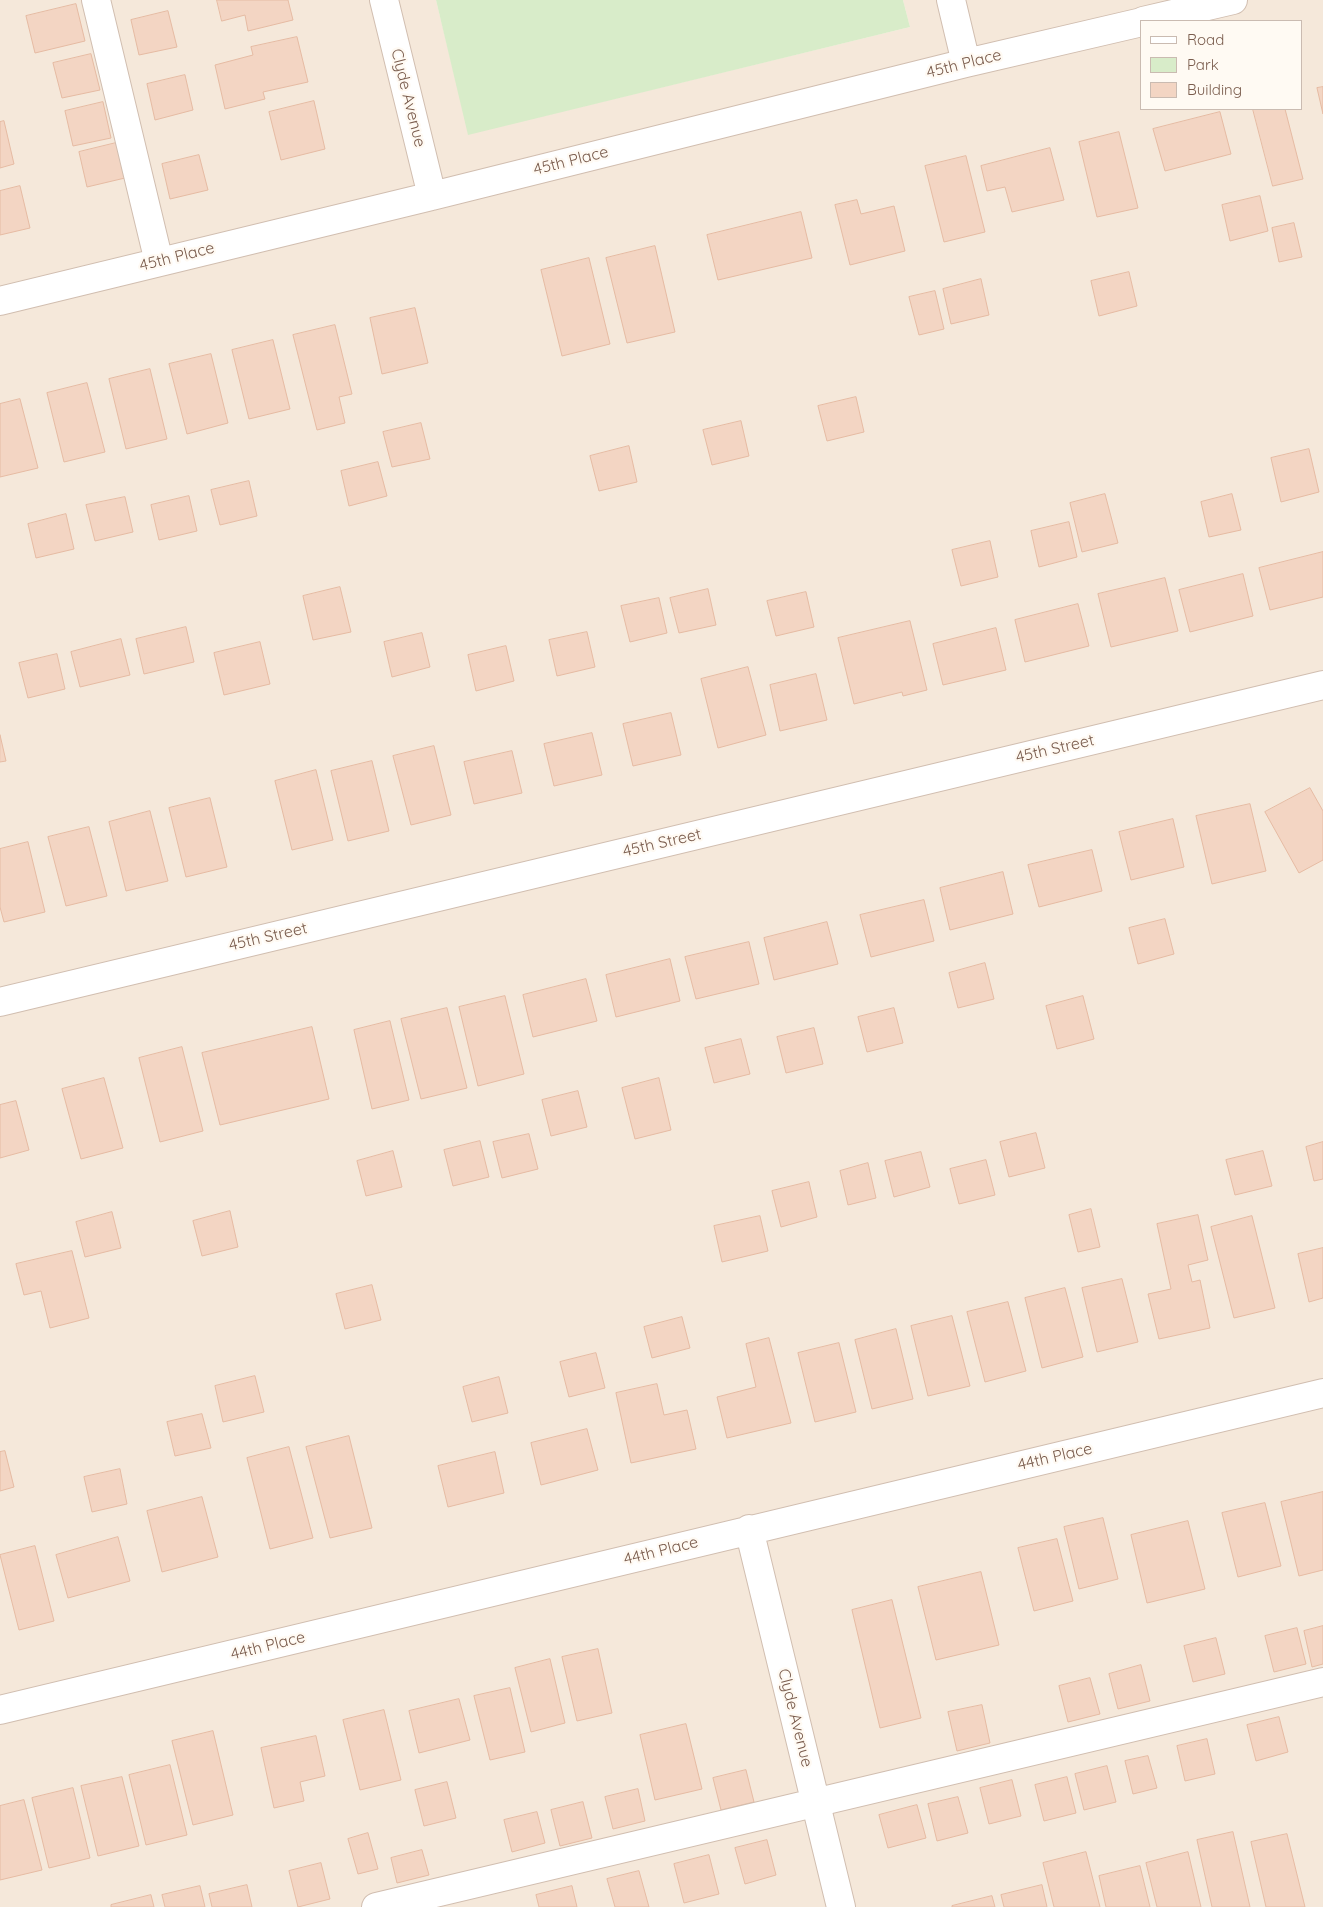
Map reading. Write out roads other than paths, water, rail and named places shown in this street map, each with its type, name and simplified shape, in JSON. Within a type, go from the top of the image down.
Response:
[{"type":"street","points":[[96,0],[159,262]]},
{"type":"street","name":"Clyde Avenue","points":[[384,0],[432,196]]},
{"type":"street","points":[[951,0],[966,63]]},
{"type":"street","name":"45th Place","points":[[1146,20],[1234,0]]},
{"type":"street","name":"45th Place","points":[[0,301],[1140,21]]},
{"type":"street","name":"45th Street","points":[[0,1002],[1323,685]]},
{"type":"street","name":"44th Place","points":[[0,1710],[1323,1393]]},
{"type":"street","name":"Clyde Avenue","points":[[749,1530],[841,1907]]},
{"type":"street","points":[[376,1907],[1323,1682]]}]
